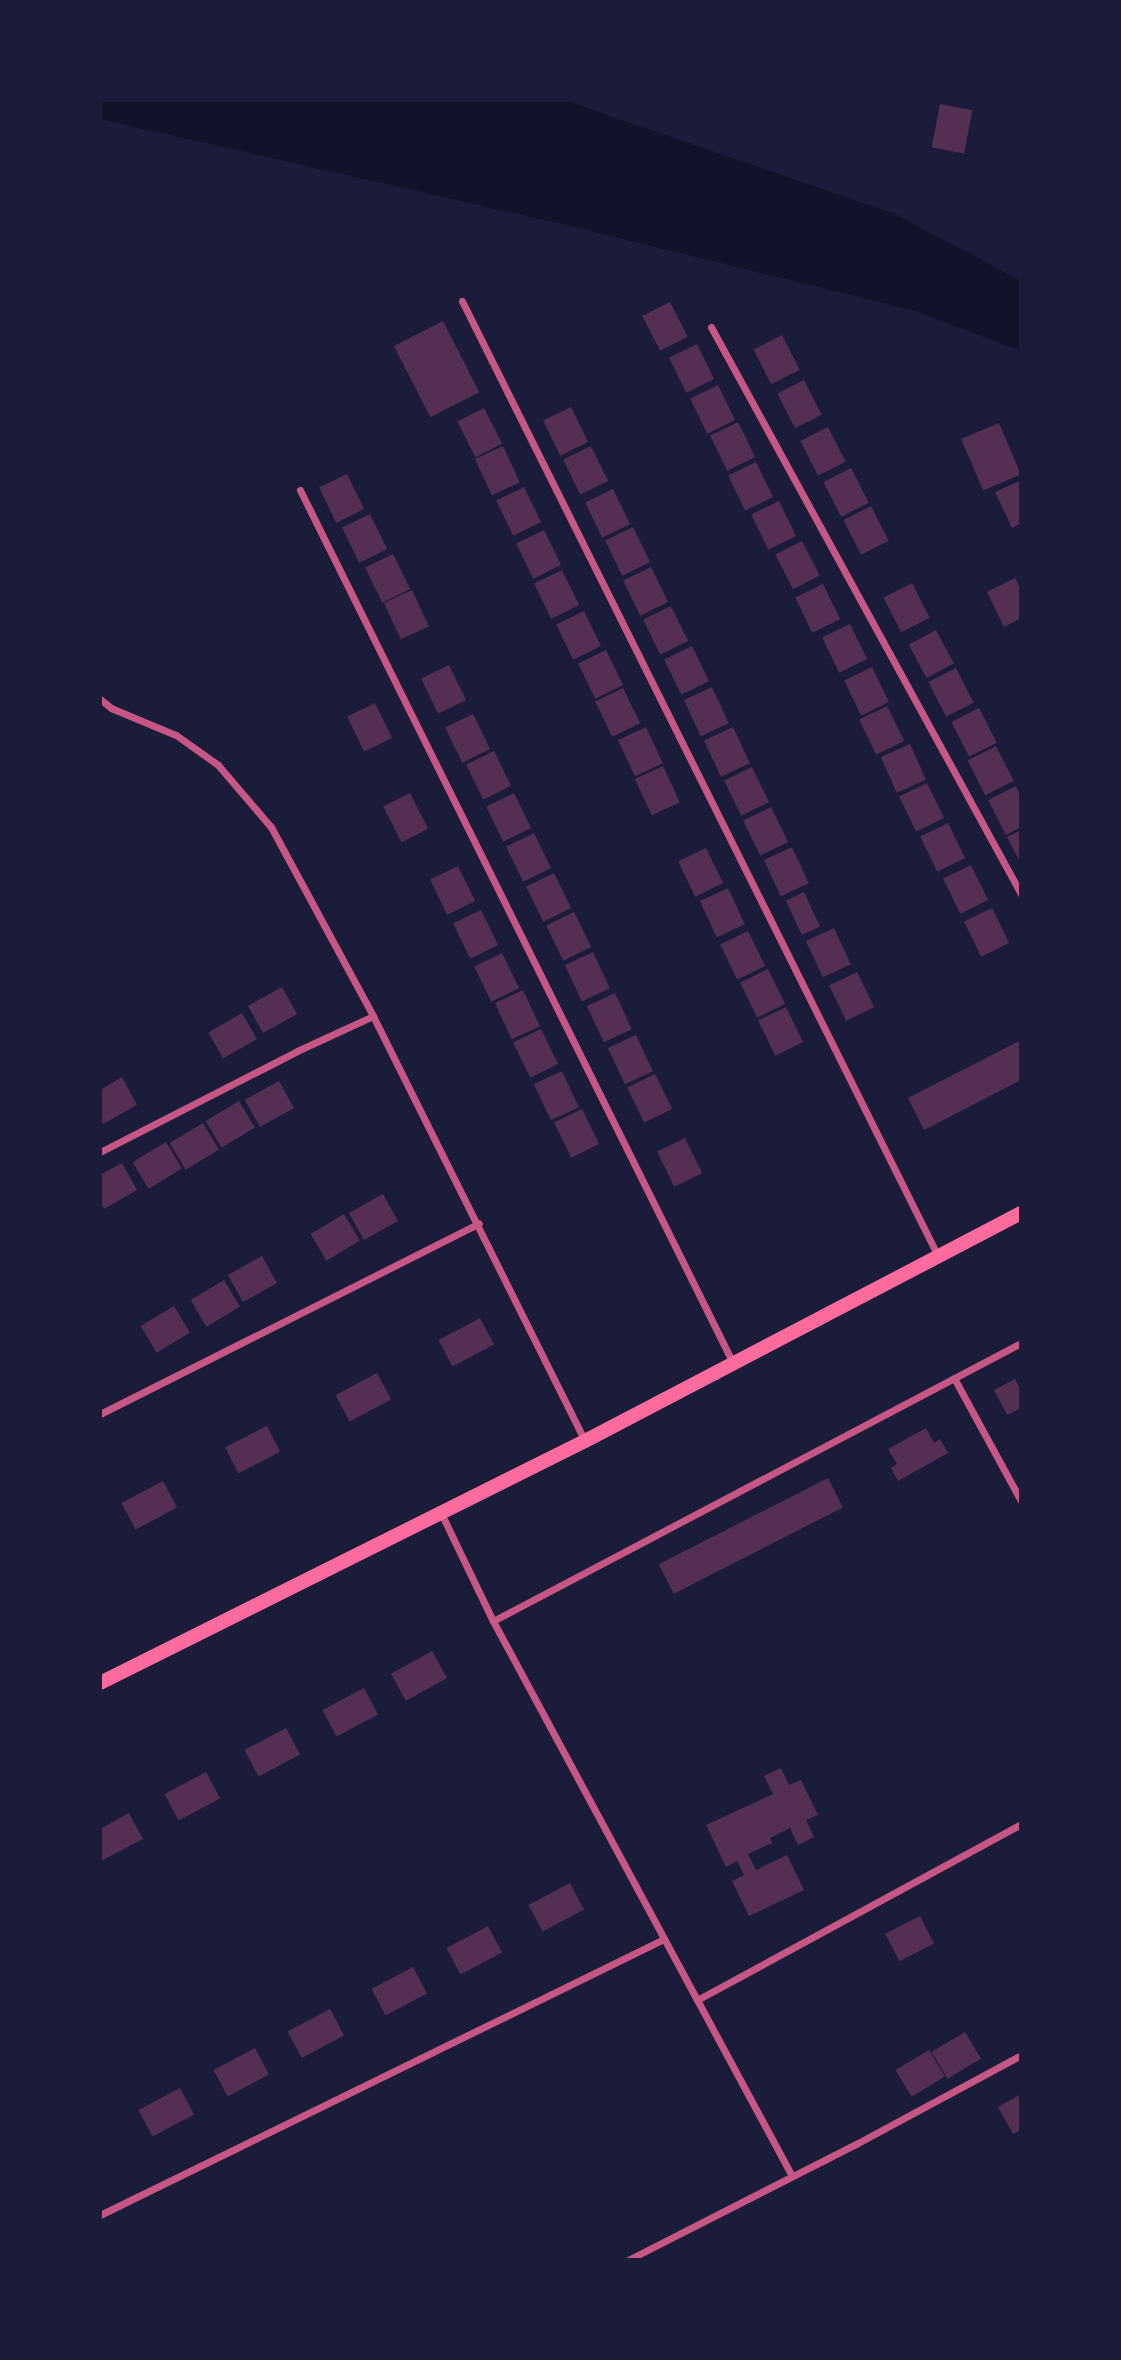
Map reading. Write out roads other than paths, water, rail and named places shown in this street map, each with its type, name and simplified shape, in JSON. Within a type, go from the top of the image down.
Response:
[{"type":"main road","points":[[100,1683],[585,1441],[1021,1213]]},
{"type":"street","points":[[462,301],[938,1257]]},
{"type":"street","points":[[711,327],[1021,894]]},
{"type":"street","points":[[300,490],[733,1364]]},
{"type":"street","points":[[100,699],[111,708],[176,735],[218,765],[271,827],[373,1016],[479,1223],[585,1441]]},
{"type":"street","points":[[100,1152],[297,1051],[373,1016]]},
{"type":"street","points":[[100,1413],[479,1223]]},
{"type":"street","points":[[493,1621],[1021,1343]]},
{"type":"street","points":[[954,1378],[1021,1501]]},
{"type":"street","points":[[441,1512],[493,1621],[792,2176]]},
{"type":"street","points":[[697,2000],[1021,1824]]},
{"type":"street","points":[[100,2215],[664,1939]]},
{"type":"street","points":[[628,2260],[1021,2055]]}]
